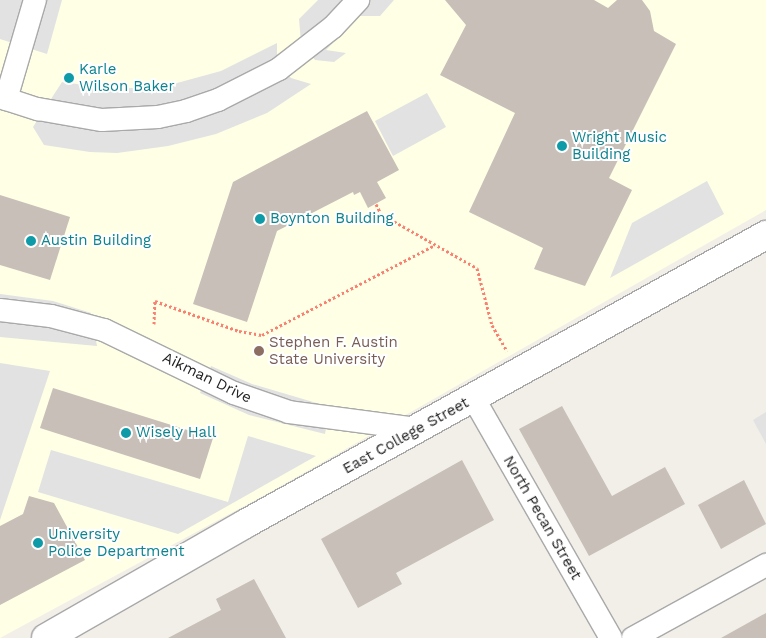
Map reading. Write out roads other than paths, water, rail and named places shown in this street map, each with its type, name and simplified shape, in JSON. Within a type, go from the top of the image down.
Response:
[{"type":"street","points":[[34,0],[3,98],[38,109],[102,120],[158,117],[186,111],[226,97],[279,69],[333,27],[358,0]]},
{"type":"street","name":"East College Street","points":[[46,638],[766,235]]},
{"type":"street","name":"Aikman Drive","points":[[0,310],[51,316],[104,330],[234,393],[289,412],[419,429]]},
{"type":"street","name":"North Pecan Street","points":[[474,399],[611,638]]},
{"type":"street","points":[[633,638],[766,565]]},
{"type":"place","name":"Karle Wilson Baker","points":[[69,78]]},
{"type":"place","name":"Wright Music Building","points":[[562,146]]},
{"type":"place","name":"Boynton Building","points":[[260,219]]},
{"type":"place","name":"Austin Building","points":[[31,241]]},
{"type":"place","name":"Stephen F. Austin State University","points":[[259,351]]},
{"type":"place","name":"Wisely Hall","points":[[126,433]]},
{"type":"place","name":"University Police Department","points":[[38,543]]}]
